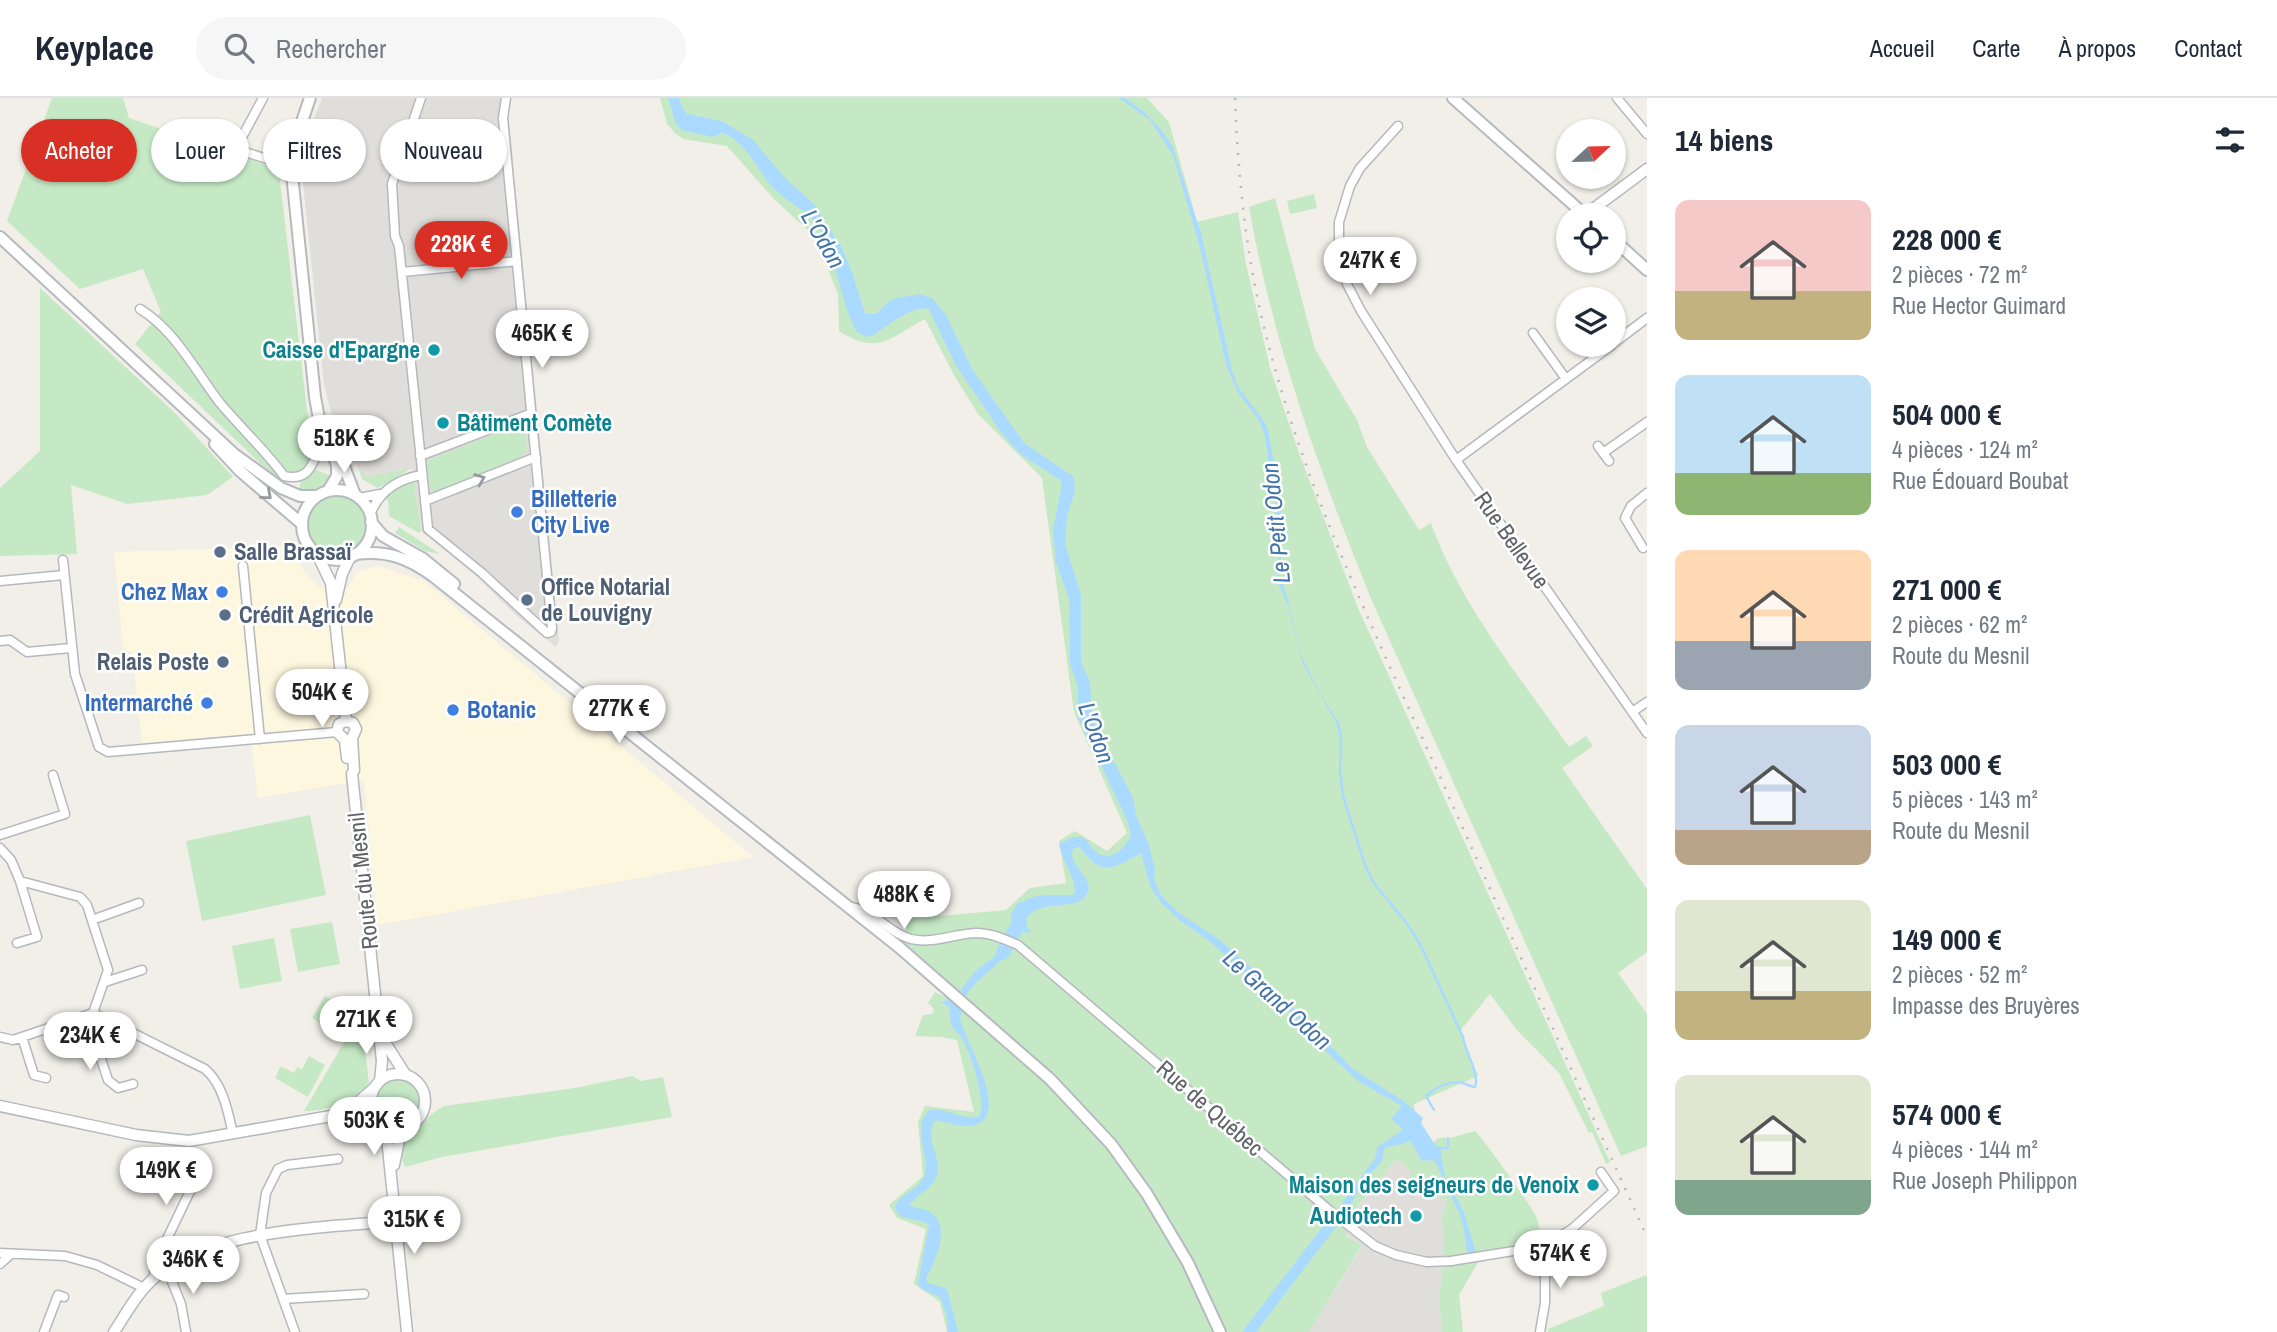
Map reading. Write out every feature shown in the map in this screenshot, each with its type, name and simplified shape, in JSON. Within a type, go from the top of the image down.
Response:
[{"type":"main road","points":[[302,119],[310,98]]},
{"type":"main road","points":[[1452,98],[1571,203]]},
{"type":"main road","points":[[293,182],[317,407],[337,465],[337,476],[306,508],[302,524],[307,544],[317,554],[333,560],[381,552],[420,567],[939,981],[1050,1079],[1111,1144],[1166,1224],[1188,1262],[1220,1332]]},
{"type":"main road","points":[[0,237],[164,386],[204,427],[281,488],[300,496],[342,490],[357,496]]},
{"type":"main road","points":[[1626,251],[1647,270]]},
{"type":"main road","points":[[204,427],[228,460],[302,524]]},
{"type":"main road","points":[[328,436],[357,496],[383,536],[439,570],[480,607],[496,626]]},
{"type":"main road","points":[[353,556],[368,540],[371,519]]},
{"type":"street","points":[[263,98],[241,139],[242,151],[263,158]]},
{"type":"street","points":[[422,98],[392,184],[395,236],[402,272],[428,529],[482,573],[543,632],[551,632],[502,113],[506,98]]},
{"type":"street","points":[[1622,100],[1647,134]]},
{"type":"street","name":"Rue Bellevue","points":[[1398,126],[1360,168],[1350,186],[1339,222],[1339,250],[1347,284],[1361,311],[1456,460],[1647,733]]},
{"type":"street","points":[[1601,203],[1647,169]]},
{"type":"street","points":[[402,272],[517,261]]},
{"type":"street","points":[[140,309],[153,316],[165,329],[222,405],[284,476],[299,476],[313,466],[321,443],[328,436]]},
{"type":"street","points":[[1626,334],[1647,318]]},
{"type":"street","points":[[1533,333],[1566,379]]},
{"type":"street","points":[[1456,460],[1596,357]]},
{"type":"street","points":[[420,456],[532,413]]},
{"type":"street","points":[[1603,453],[1647,422]]},
{"type":"street","points":[[425,501],[536,457]]},
{"type":"street","points":[[357,496],[380,494],[398,482],[422,475]]},
{"type":"street","points":[[1643,548],[1625,518],[1630,506],[1647,493]]},
{"type":"street","points":[[371,519],[380,494]]},
{"type":"street","points":[[317,554],[331,583],[346,721]]},
{"type":"street","points":[[337,628],[336,594],[353,556]]},
{"type":"street","points":[[62,560],[75,674],[99,747],[108,752],[337,732],[349,739],[356,729],[353,723],[346,721],[339,724],[337,732]]},
{"type":"street","points":[[243,566],[260,738]]},
{"type":"street","points":[[0,580],[64,575]]},
{"type":"street","points":[[0,641],[9,640],[27,652],[71,648]]},
{"type":"street","points":[[1632,712],[1647,702]]},
{"type":"street","name":"Route du Mesnil","points":[[349,739],[382,1061],[378,1084]]},
{"type":"street","points":[[0,835],[65,814],[53,775]]},
{"type":"street","points":[[0,848],[11,860],[20,881],[37,937],[17,943]]},
{"type":"street","points":[[20,881],[80,897],[87,905],[108,970],[93,1013],[91,1029],[107,1080],[118,1087],[133,1084]]},
{"type":"street","points":[[92,920],[139,903]]},
{"type":"street","name":"Rue de Québec","points":[[848,907],[859,907],[897,934],[918,940],[935,941],[974,933],[1005,939],[1018,945],[1328,1210],[1375,1246],[1396,1255],[1427,1262],[1465,1259],[1545,1246],[1572,1229],[1614,1191],[1601,1172]]},
{"type":"street","points":[[105,982],[142,970]]},
{"type":"street","points":[[0,1037],[17,1038],[93,1013],[214,1076],[233,1132]]},
{"type":"street","name":"Route du Mesnil","points":[[378,1030],[405,1074]]},
{"type":"street","points":[[17,1038],[34,1074],[46,1078]]},
{"type":"street","points":[[331,1116],[357,1103],[394,1074],[405,1074],[415,1080],[425,1096],[425,1110],[399,1140],[392,1183]]},
{"type":"street","points":[[378,1084],[372,1099],[387,1138],[407,1332]]},
{"type":"street","points":[[0,1106],[162,1139],[189,1141],[254,1126],[262,1129],[359,1113],[389,1129],[411,1125]]},
{"type":"street","points":[[295,1332],[260,1235],[266,1193],[278,1169],[286,1165],[338,1159]]},
{"type":"street","points":[[154,1278],[155,1264],[192,1187]]},
{"type":"street","points":[[114,1332],[154,1278],[210,1248],[260,1235],[395,1221]]},
{"type":"street","points":[[167,1240],[182,1261]]},
{"type":"street","points":[[1540,1332],[1545,1303],[1545,1246]]},
{"type":"street","points":[[0,1253],[65,1256],[97,1265],[144,1288]]},
{"type":"street","points":[[0,1264],[11,1254]]},
{"type":"street","points":[[167,1269],[181,1304],[186,1332]]},
{"type":"street","points":[[283,1299],[364,1294]]},
{"type":"street","points":[[44,1332],[58,1295],[64,1297]]},
{"type":"shaded area","points":[[322,98],[512,98],[508,110],[559,641],[556,647],[421,531],[412,468],[366,478],[330,409],[324,385],[303,182],[366,182],[366,119],[314,119]]},
{"type":"shaded area","points":[[289,546],[303,570],[319,587],[347,589],[357,572],[378,566],[424,581],[753,857],[378,925],[364,780],[258,798],[250,734],[142,743],[132,652],[123,649],[114,552]]},
{"type":"shaded area","points":[[1396,1159],[1411,1171],[1407,1186],[1447,1200],[1440,1221],[1444,1223],[1444,1259],[1439,1296],[1442,1332],[1309,1332],[1362,1246],[1346,1235],[1341,1227]]},
{"type":"green space","points":[[52,98],[123,98],[129,118],[132,119],[44,119]]},
{"type":"green space","points":[[660,98],[1147,98],[1169,122],[1197,222],[1238,212],[1246,264],[1270,368],[1358,608],[1610,1162],[1606,1164],[1592,1132],[1589,1133],[1559,1073],[1517,1030],[1490,994],[1460,1031],[1478,1076],[1414,1104],[1415,1117],[1432,1144],[1437,1139],[1475,1131],[1536,1216],[1539,1237],[1527,1242],[1527,1247],[1483,1254],[1459,1295],[1463,1332],[1442,1332],[1439,1296],[1444,1259],[1444,1223],[1440,1221],[1447,1200],[1407,1186],[1411,1171],[1396,1159],[1341,1226],[1347,1231],[1346,1236],[1362,1245],[1309,1332],[947,1332],[940,1302],[914,1284],[926,1229],[897,1218],[889,1205],[923,1176],[918,1122],[925,1106],[974,1112],[957,1040],[915,1036],[923,1015],[932,1014],[934,1009],[928,1003],[935,992],[949,999],[942,1001],[950,1008],[951,1025],[969,999],[903,944],[906,919],[1006,910],[1030,888],[1066,883],[1059,841],[1075,831],[1107,851],[1127,833],[1074,712],[1042,478],[978,414],[925,319],[883,342],[864,342],[839,331],[838,294],[814,236],[773,198],[727,146],[683,139],[675,133],[667,124]]},
{"type":"green space","points":[[137,121],[151,126],[151,182],[249,182],[249,159],[263,164],[263,182],[280,182],[309,427],[318,444],[308,468],[284,482],[264,467],[135,344],[161,312],[143,269],[80,289],[7,221],[21,182],[137,182]]},
{"type":"green space","points":[[1314,194],[1317,208],[1290,214],[1287,201]]},
{"type":"green space","points":[[1275,198],[1315,349],[1357,420],[1367,447],[1419,530],[1431,523],[1443,553],[1474,611],[1569,747],[1586,736],[1593,746],[1562,768],[1647,889],[1647,952],[1618,973],[1647,1014],[1647,1146],[1621,1156],[1372,601],[1334,505],[1285,358],[1259,258],[1249,207]]},
{"type":"green space","points":[[40,288],[174,412],[233,477],[207,495],[127,504],[71,485],[77,554],[0,556],[0,488],[40,451]]},
{"type":"green space","points":[[520,425],[525,427],[527,451],[521,458],[434,492],[430,488],[427,464],[432,458]]},
{"type":"green space","points":[[358,467],[366,477],[412,468],[378,488],[362,479]]},
{"type":"green space","points":[[313,469],[332,476],[322,486],[299,492],[301,479]]},
{"type":"green space","points":[[414,482],[421,531],[419,533],[389,516],[388,501],[385,497]]},
{"type":"green space","points":[[336,495],[357,504],[366,525],[357,546],[336,555],[315,546],[306,525],[315,504]]},
{"type":"green space","points":[[399,527],[440,554],[425,551],[395,533]]},
{"type":"green space","points":[[310,815],[326,895],[202,921],[186,841]]},
{"type":"green space","points":[[332,922],[340,964],[298,972],[290,929]]},
{"type":"green space","points":[[274,938],[282,981],[240,989],[232,946]]},
{"type":"green space","points":[[325,996],[356,1014],[343,1036],[312,1018]]},
{"type":"green space","points":[[361,1013],[369,1083],[340,1104],[304,1111]]},
{"type":"green space","points":[[309,1056],[325,1065],[308,1097],[275,1078],[281,1066],[294,1073],[297,1067],[302,1069]]},
{"type":"green space","points":[[632,1076],[641,1081],[663,1077],[672,1117],[442,1157],[405,1167],[401,1152],[403,1142],[444,1106],[575,1088]]},
{"type":"green space","points":[[399,1078],[414,1085],[421,1100],[414,1115],[399,1122],[384,1115],[377,1100],[384,1085]]},
{"type":"green space","points":[[1647,1275],[1647,1332],[1548,1332],[1548,1329],[1604,1306],[1601,1293]]},
{"type":"water","points":[[668,98],[679,98],[687,114],[722,121],[753,140],[787,180],[814,204],[842,248],[865,314],[876,314],[892,299],[919,294],[932,298],[946,315],[972,369],[1024,443],[1074,477],[1075,491],[1067,516],[1065,544],[1081,595],[1081,662],[1090,683],[1092,719],[1133,798],[1136,815],[1149,845],[1154,878],[1160,894],[1179,913],[1220,940],[1272,986],[1353,1069],[1405,1102],[1423,1118],[1421,1123],[1440,1148],[1445,1177],[1464,1212],[1476,1253],[1467,1254],[1459,1213],[1436,1163],[1432,1160],[1422,1161],[1410,1140],[1384,1149],[1382,1161],[1366,1178],[1344,1216],[1337,1210],[1376,1157],[1377,1147],[1403,1130],[1391,1119],[1402,1106],[1358,1081],[1319,1045],[1282,1002],[1257,979],[1243,972],[1207,939],[1162,904],[1151,888],[1141,853],[1120,864],[1102,867],[1079,847],[1073,849],[1074,861],[1089,888],[1082,900],[1039,909],[1030,914],[1023,922],[1031,932],[1026,933],[1015,918],[1018,909],[1029,899],[1045,895],[1073,895],[1075,892],[1059,844],[1073,837],[1082,837],[1100,854],[1111,856],[1121,850],[1131,835],[1127,820],[1078,717],[1078,687],[1070,663],[1069,598],[1056,562],[1053,530],[1062,484],[1019,453],[1001,432],[955,364],[929,309],[923,308],[908,313],[872,336],[866,337],[856,331],[826,242],[812,219],[770,184],[744,149],[731,138],[723,133],[712,137],[682,130],[676,124]]},
{"type":"water","points":[[1119,98],[1125,98],[1143,111],[1172,145],[1201,233],[1232,370],[1238,387],[1268,430],[1283,529],[1279,575],[1287,597],[1300,653],[1340,725],[1338,726],[1302,662],[1288,606],[1278,583],[1279,528],[1265,437],[1260,422],[1237,391],[1226,364],[1200,248],[1173,155],[1150,120]]},
{"type":"water","points":[[1005,943],[1010,946],[1006,954],[966,996],[960,991],[979,968],[997,955]]},
{"type":"water","points":[[949,999],[963,1008],[960,1021],[985,1082],[988,1112],[981,1122],[967,1126],[935,1120],[931,1134],[937,1174],[929,1187],[909,1205],[930,1212],[937,1218],[940,1244],[926,1279],[928,1283],[945,1288],[948,1292],[958,1332],[948,1332],[947,1316],[940,1297],[920,1288],[918,1283],[929,1225],[906,1218],[896,1210],[898,1201],[923,1180],[925,1174],[921,1125],[928,1111],[941,1110],[973,1118],[979,1117],[981,1110],[978,1080],[971,1058],[952,1025],[950,1008],[941,1002]]},
{"type":"water","points":[[1330,1217],[1338,1224],[1256,1332],[1242,1332]]},
{"type":"waterway","name":"Le Petit Odon","points":[[1338,722],[1343,796],[1365,865],[1373,882],[1408,925],[1421,946],[1463,1037],[1476,1076],[1475,1087],[1454,1082],[1440,1086],[1426,1096],[1434,1110]]},
{"type":"waterway","name":"L'Odon","points":[[1003,953],[1020,921],[1018,917],[1022,909]]},
{"type":"waterway","name":"Le Petit Odon","points":[[1438,1148],[1448,1148],[1448,1138]]},
{"type":"railway","points":[[1235,98],[1240,183],[1251,267],[1263,323],[1297,440],[1365,611],[1647,1237]]},
{"type":"place","name":"Caisse d'Epargne","points":[[434,350]]},
{"type":"place","name":"Bâtiment Comète","points":[[443,423]]},
{"type":"place","name":"Billetterie City Live","points":[[517,512]]},
{"type":"place","name":"Salle Brassaï","points":[[220,552]]},
{"type":"place","name":"Chez Max","points":[[222,592]]},
{"type":"place","name":"Office Notarial de Louvigny","points":[[527,600]]},
{"type":"place","name":"Crédit Agricole","points":[[225,615]]},
{"type":"place","name":"Relais Poste","points":[[223,662]]},
{"type":"place","name":"Intermarché","points":[[207,703]]},
{"type":"place","name":"Botanic","points":[[453,710]]},
{"type":"place","name":"Maison des seigneurs de Venoix","points":[[1593,1185]]},
{"type":"place","name":"Audiotech","points":[[1416,1216]]},
{"type":"water label","name":"Le Grand Odon","points":[[1277,1000]]}]
